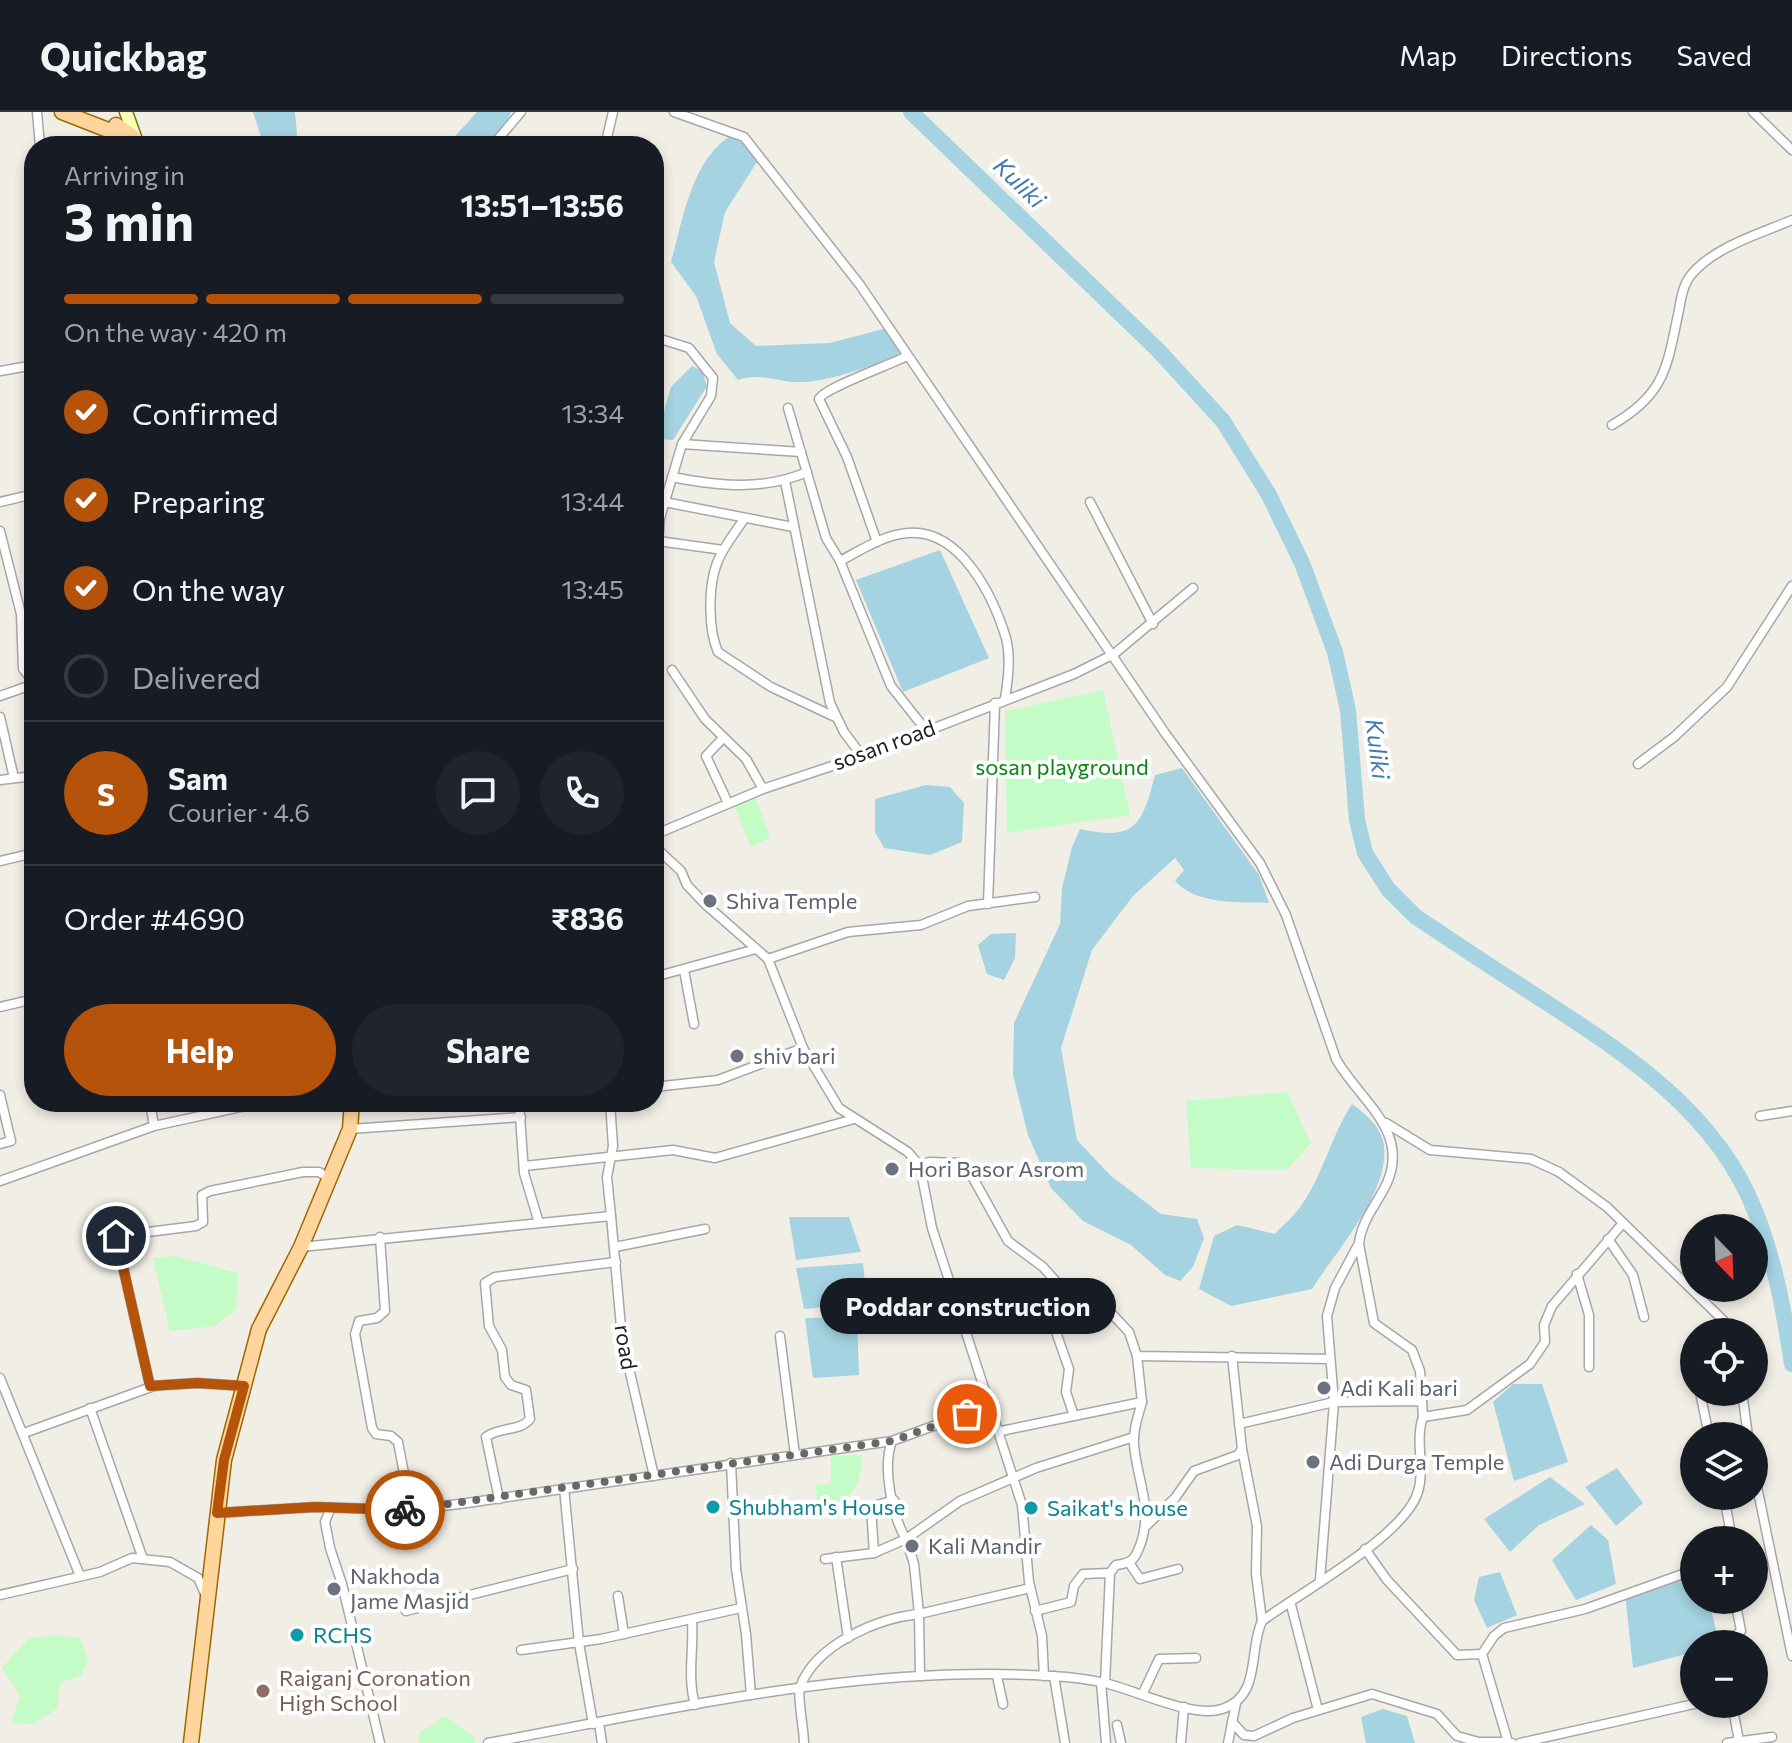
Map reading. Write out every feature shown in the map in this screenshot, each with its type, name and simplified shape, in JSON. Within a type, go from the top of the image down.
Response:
[{"type":"main road","points":[[62,112],[118,136]]},
{"type":"main road","points":[[83,112],[124,129],[128,136]]},
{"type":"main road","points":[[191,1743],[224,1460],[259,1329],[301,1247],[350,1129],[351,1112]]},
{"type":"street","points":[[37,112],[39,136]]},
{"type":"street","points":[[126,112],[132,136]]},
{"type":"street","points":[[501,136],[521,112]]},
{"type":"street","points":[[607,136],[613,112]]},
{"type":"street","points":[[674,112],[734,131],[754,148],[844,263],[1114,654],[1165,733],[1264,871],[1286,915],[1336,1059],[1347,1078],[1382,1120],[1405,1138],[1430,1150],[1531,1159],[1546,1164],[1592,1195],[1721,1318]]},
{"type":"street","points":[[1753,112],[1792,150]]},
{"type":"street","points":[[1612,425],[1640,407],[1663,379],[1682,293],[1691,275],[1718,254],[1792,220]]},
{"type":"street","points":[[664,340],[689,348],[713,378],[711,396],[682,444],[664,506]]},
{"type":"street","points":[[877,542],[847,457],[819,399],[833,386],[865,377],[907,356]]},
{"type":"street","points":[[0,371],[24,367]]},
{"type":"street","points":[[788,408],[826,538],[840,561],[891,686],[925,729]]},
{"type":"street","points":[[682,444],[801,452]]},
{"type":"street","points":[[672,477],[728,486],[785,481],[807,472]]},
{"type":"street","points":[[785,481],[817,653],[836,717],[862,756]]},
{"type":"street","points":[[0,502],[24,496]]},
{"type":"street","points":[[665,502],[793,527]]},
{"type":"street","points":[[1090,502],[1153,624]]},
{"type":"street","points":[[744,519],[723,550],[714,575],[713,631],[718,652],[771,687],[836,717]]},
{"type":"street","points":[[0,531],[5,572],[21,614],[24,670]]},
{"type":"street","points":[[840,561],[877,542],[916,533],[943,541],[956,551],[984,586],[1006,638],[1009,665],[1000,701],[988,904]]},
{"type":"street","points":[[664,542],[723,550]]},
{"type":"street","points":[[1638,764],[1674,737],[1727,687],[1792,586]]},
{"type":"street","name":"sosan road","points":[[664,831],[763,789],[862,756],[925,729],[1074,674],[1114,654],[1193,588]]},
{"type":"street","points":[[672,670],[692,702],[746,759],[763,789]]},
{"type":"street","points":[[0,696],[24,687]]},
{"type":"street","points":[[0,717],[14,778]]},
{"type":"street","points":[[723,738],[706,756],[728,803]]},
{"type":"street","points":[[0,780],[24,777]]},
{"type":"street","points":[[0,861],[24,855]]},
{"type":"street","points":[[664,855],[681,871],[687,885],[705,904],[762,954],[803,1048],[839,1108],[908,1152],[920,1166],[932,1228],[1015,1478],[1026,1533],[1030,1588],[1065,1743]]},
{"type":"street","points":[[664,975],[848,932],[921,925],[968,906],[1035,897]]},
{"type":"street","points":[[684,970],[694,1024]]},
{"type":"street","points":[[0,1007],[24,1001]]},
{"type":"street","points":[[664,1086],[718,1080],[803,1048]]},
{"type":"street","points":[[0,1095],[11,1141],[0,1144]]},
{"type":"street","points":[[1760,1116],[1792,1111]]},
{"type":"street","points":[[152,1112],[154,1126]]},
{"type":"street","points":[[0,1181],[154,1126],[218,1112]]},
{"type":"street","points":[[520,1112],[524,1166],[539,1223]]},
{"type":"street","name":"road","points":[[610,1112],[612,1155],[607,1177],[622,1338],[654,1476]]},
{"type":"street","points":[[350,1129],[521,1117]]},
{"type":"street","points":[[524,1166],[681,1150],[715,1158],[854,1119]]},
{"type":"street","points":[[1262,1621],[1291,1605],[1320,1580],[1365,1549],[1415,1500],[1420,1483],[1423,1417],[1420,1371],[1412,1350],[1374,1323],[1359,1244],[1360,1232],[1386,1185],[1393,1161],[1393,1143],[1382,1120]]},
{"type":"street","points":[[920,1166],[929,1162],[959,1163],[973,1178],[1008,1241],[1043,1267],[1076,1304],[1112,1314],[1129,1332],[1137,1356],[1142,1402],[1134,1437],[1147,1525]]},
{"type":"street","points":[[244,1386],[150,1386],[116,1236],[196,1226],[203,1222],[202,1195],[210,1191],[303,1172],[319,1172],[329,1178]]},
{"type":"street","points":[[301,1247],[611,1216]]},
{"type":"street","points":[[1423,1417],[1467,1410],[1492,1395],[1530,1364],[1545,1342],[1547,1314],[1577,1274],[1623,1223]]},
{"type":"street","points":[[615,1247],[705,1229]]},
{"type":"street","points":[[380,1237],[385,1311],[377,1318],[359,1321],[355,1334],[372,1428],[376,1434],[391,1436],[398,1442],[411,1510]]},
{"type":"street","points":[[1608,1239],[1633,1275],[1644,1317]]},
{"type":"street","points":[[1320,1580],[1334,1402],[1326,1328],[1329,1304],[1359,1244]]},
{"type":"street","points":[[499,1499],[486,1437],[498,1430],[524,1425],[530,1419],[526,1390],[511,1385],[505,1377],[502,1350],[489,1326],[485,1283],[495,1277],[616,1262]]},
{"type":"street","points":[[1577,1274],[1589,1315],[1589,1367]]},
{"type":"street","points":[[1074,1416],[1066,1392],[1069,1369],[1057,1335],[1064,1318],[1076,1304]]},
{"type":"street","points":[[780,1336],[795,1455]]},
{"type":"street","points":[[1137,1356],[1330,1359]]},
{"type":"street","points":[[1228,1743],[1236,1703],[1249,1684],[1262,1621],[1256,1573],[1257,1526],[1242,1449],[1232,1356]]},
{"type":"street","points":[[0,1378],[80,1576]]},
{"type":"street","points":[[24,1433],[155,1386]]},
{"type":"street","points":[[1239,1424],[1334,1402],[1422,1401]]},
{"type":"street","points":[[1001,1431],[1142,1402]]},
{"type":"street","points":[[217,1513],[331,1507],[411,1510],[499,1499],[892,1441],[991,1405]]},
{"type":"street","points":[[90,1408],[143,1559]]},
{"type":"street","points":[[825,1559],[874,1553],[906,1539],[947,1507],[1099,1446],[1134,1437]]},
{"type":"street","points":[[892,1441],[888,1459],[894,1500],[914,1564],[920,1676]]},
{"type":"street","points":[[1106,1743],[1103,1683],[1110,1573],[1116,1565],[1130,1564],[1135,1559],[1147,1525],[1175,1498],[1194,1471],[1231,1458],[1242,1449]]},
{"type":"street","points":[[731,1463],[741,1608],[751,1695]]},
{"type":"street","points":[[564,1488],[579,1643],[602,1743]]},
{"type":"street","points":[[874,1553],[871,1507],[894,1500]]},
{"type":"street","points":[[331,1507],[325,1522],[330,1548],[342,1584],[380,1743]]},
{"type":"street","points":[[1762,1510],[1792,1656]]},
{"type":"street","points":[[1365,1549],[1387,1580],[1457,1655],[1482,1654]]},
{"type":"street","points":[[836,1557],[848,1638]]},
{"type":"street","points":[[0,1593],[100,1572],[132,1558],[170,1562],[198,1578],[208,1601]]},
{"type":"street","points":[[1130,1564],[1140,1579],[1178,1569]]},
{"type":"street","points":[[406,1611],[573,1569]]},
{"type":"street","points":[[1035,1611],[1071,1602],[1076,1580],[1083,1574],[1110,1573]]},
{"type":"street","points":[[1482,1654],[1494,1636],[1504,1628],[1585,1609],[1680,1575]]},
{"type":"street","points":[[804,1743],[799,1688],[822,1659],[848,1638],[881,1620],[1030,1588]]},
{"type":"street","points":[[618,1596],[624,1634]]},
{"type":"street","points":[[1291,1605],[1318,1710]]},
{"type":"street","points":[[521,1650],[579,1643],[741,1608]]},
{"type":"street","points":[[692,1620],[693,1650],[688,1671],[695,1705]]},
{"type":"street","points":[[1232,1722],[1244,1735],[1254,1736],[1270,1726],[1372,1694],[1437,1714],[1457,1736],[1479,1742],[1511,1743],[1482,1654]]},
{"type":"street","points":[[1143,1693],[1159,1659],[1196,1658]]},
{"type":"street","points":[[488,1743],[751,1695],[920,1676],[1049,1676],[1103,1683],[1184,1707],[1219,1710],[1236,1703]]},
{"type":"street","points":[[997,1676],[1003,1704]]},
{"type":"street","points":[[1181,1741],[1184,1707]]},
{"type":"street","points":[[1520,1743],[1680,1707]]},
{"type":"street","points":[[1735,1718],[1739,1741]]},
{"type":"street","points":[[1117,1725],[1121,1743]]},
{"type":"street","points":[[552,1731],[554,1743]]},
{"type":"street","points":[[1727,1743],[1772,1737]]},
{"type":"green space","name":"sosan playground","points":[[1103,690],[1130,815],[1007,833],[1005,711]]},
{"type":"green space","points":[[755,796],[770,837],[751,847],[734,806]]},
{"type":"green space","points":[[1287,1092],[1311,1143],[1287,1170],[1191,1168],[1186,1101]]},
{"type":"green space","points":[[175,1256],[238,1273],[236,1309],[215,1326],[170,1331],[153,1258]]},
{"type":"green space","points":[[862,1455],[860,1476],[852,1492],[838,1504],[817,1510],[816,1485],[831,1483],[831,1456]]},
{"type":"green space","points":[[53,1635],[80,1638],[88,1658],[82,1675],[60,1683],[57,1709],[33,1724],[11,1723],[20,1696],[2,1668],[28,1639]]},
{"type":"green space","points":[[445,1716],[474,1737],[475,1743],[420,1743],[418,1734]]},
{"type":"water","points":[[253,112],[295,112],[297,136],[261,136]]},
{"type":"water","points":[[477,112],[511,112],[495,136],[455,136]]},
{"type":"water","points":[[732,135],[752,151],[757,162],[725,212],[714,262],[730,323],[756,346],[830,343],[887,328],[901,353],[834,377],[805,382],[759,377],[738,380],[717,354],[696,296],[671,262],[698,174],[718,145]]},
{"type":"water","points":[[692,366],[702,371],[707,386],[673,440],[664,439],[664,411],[671,387]]},
{"type":"water","points":[[940,550],[989,658],[903,692],[856,580]]},
{"type":"water","points":[[1182,768],[1259,875],[1269,903],[1219,901],[1194,894],[1175,881],[1184,870],[1175,858],[1133,896],[1092,950],[1061,1048],[1077,1140],[1111,1176],[1161,1214],[1197,1219],[1204,1238],[1193,1267],[1180,1281],[1165,1275],[1131,1245],[1083,1221],[1051,1188],[1028,1135],[1013,1075],[1014,1023],[1060,924],[1062,888],[1080,829],[1113,833],[1133,826],[1146,807],[1155,775]]},
{"type":"water","points":[[926,785],[950,787],[964,803],[962,842],[930,855],[884,848],[875,832],[875,799]]},
{"type":"water","points":[[1016,933],[1015,958],[1004,980],[987,974],[978,945],[991,934]]},
{"type":"water","points":[[1352,1104],[1381,1135],[1384,1153],[1381,1173],[1362,1215],[1312,1289],[1231,1306],[1199,1289],[1214,1236],[1237,1225],[1275,1234],[1298,1210],[1309,1194]]},
{"type":"water","points":[[789,1217],[849,1217],[861,1252],[796,1260]]},
{"type":"water","points":[[863,1263],[867,1303],[804,1309],[796,1268]]},
{"type":"water","points":[[857,1317],[859,1375],[813,1378],[805,1318]]},
{"type":"water","points":[[1513,1384],[1542,1384],[1568,1462],[1514,1481],[1493,1402]]},
{"type":"water","points":[[1617,1468],[1643,1503],[1616,1526],[1585,1487]]},
{"type":"water","points":[[1550,1477],[1585,1504],[1539,1525],[1510,1552],[1484,1519]]},
{"type":"water","points":[[1591,1525],[1608,1540],[1616,1584],[1576,1600],[1552,1560]]},
{"type":"water","points":[[1500,1572],[1517,1615],[1487,1628],[1474,1600],[1479,1577]]},
{"type":"water","points":[[1680,1575],[1680,1614],[1712,1614],[1716,1630],[1680,1630],[1680,1656],[1633,1668],[1625,1593]]},
{"type":"water","points":[[1383,1709],[1407,1716],[1415,1743],[1366,1743],[1361,1717]]},
{"type":"waterway","name":"Kuliki","points":[[911,112],[1158,350],[1223,421],[1269,495],[1302,563],[1335,652],[1348,710],[1357,820],[1365,853],[1388,889],[1416,917],[1634,1063],[1692,1114],[1717,1143],[1738,1175],[1762,1230],[1778,1286],[1792,1364]]},
{"type":"way so far","points":[[405,1510],[892,1441],[967,1414]]},
{"type":"place","name":"Shiva Temple","points":[[710,901]]},
{"type":"place","name":"shiv bari","points":[[737,1056]]},
{"type":"place","name":"Hori Basor Asrom","points":[[892,1169]]},
{"type":"place","name":"Adi Kali bari","points":[[1324,1388]]},
{"type":"place","name":"Poddar construction","points":[[967,1414]]},
{"type":"place","name":"Adi Durga Temple","points":[[1313,1462]]},
{"type":"place","name":"Shubham's House","points":[[713,1507]]},
{"type":"place","name":"Saikat's house","points":[[1031,1508]]},
{"type":"place","name":"Kali Mandir","points":[[912,1546]]},
{"type":"place","name":"Nakhoda Jame Masjid","points":[[334,1589]]},
{"type":"place","name":"RCHS","points":[[297,1635]]},
{"type":"place","name":"Raiganj Coronation High School","points":[[263,1691]]},
{"type":"route","points":[[116,1236],[150,1386],[197,1383],[244,1386],[224,1460],[217,1513],[315,1507],[405,1510]]}]
